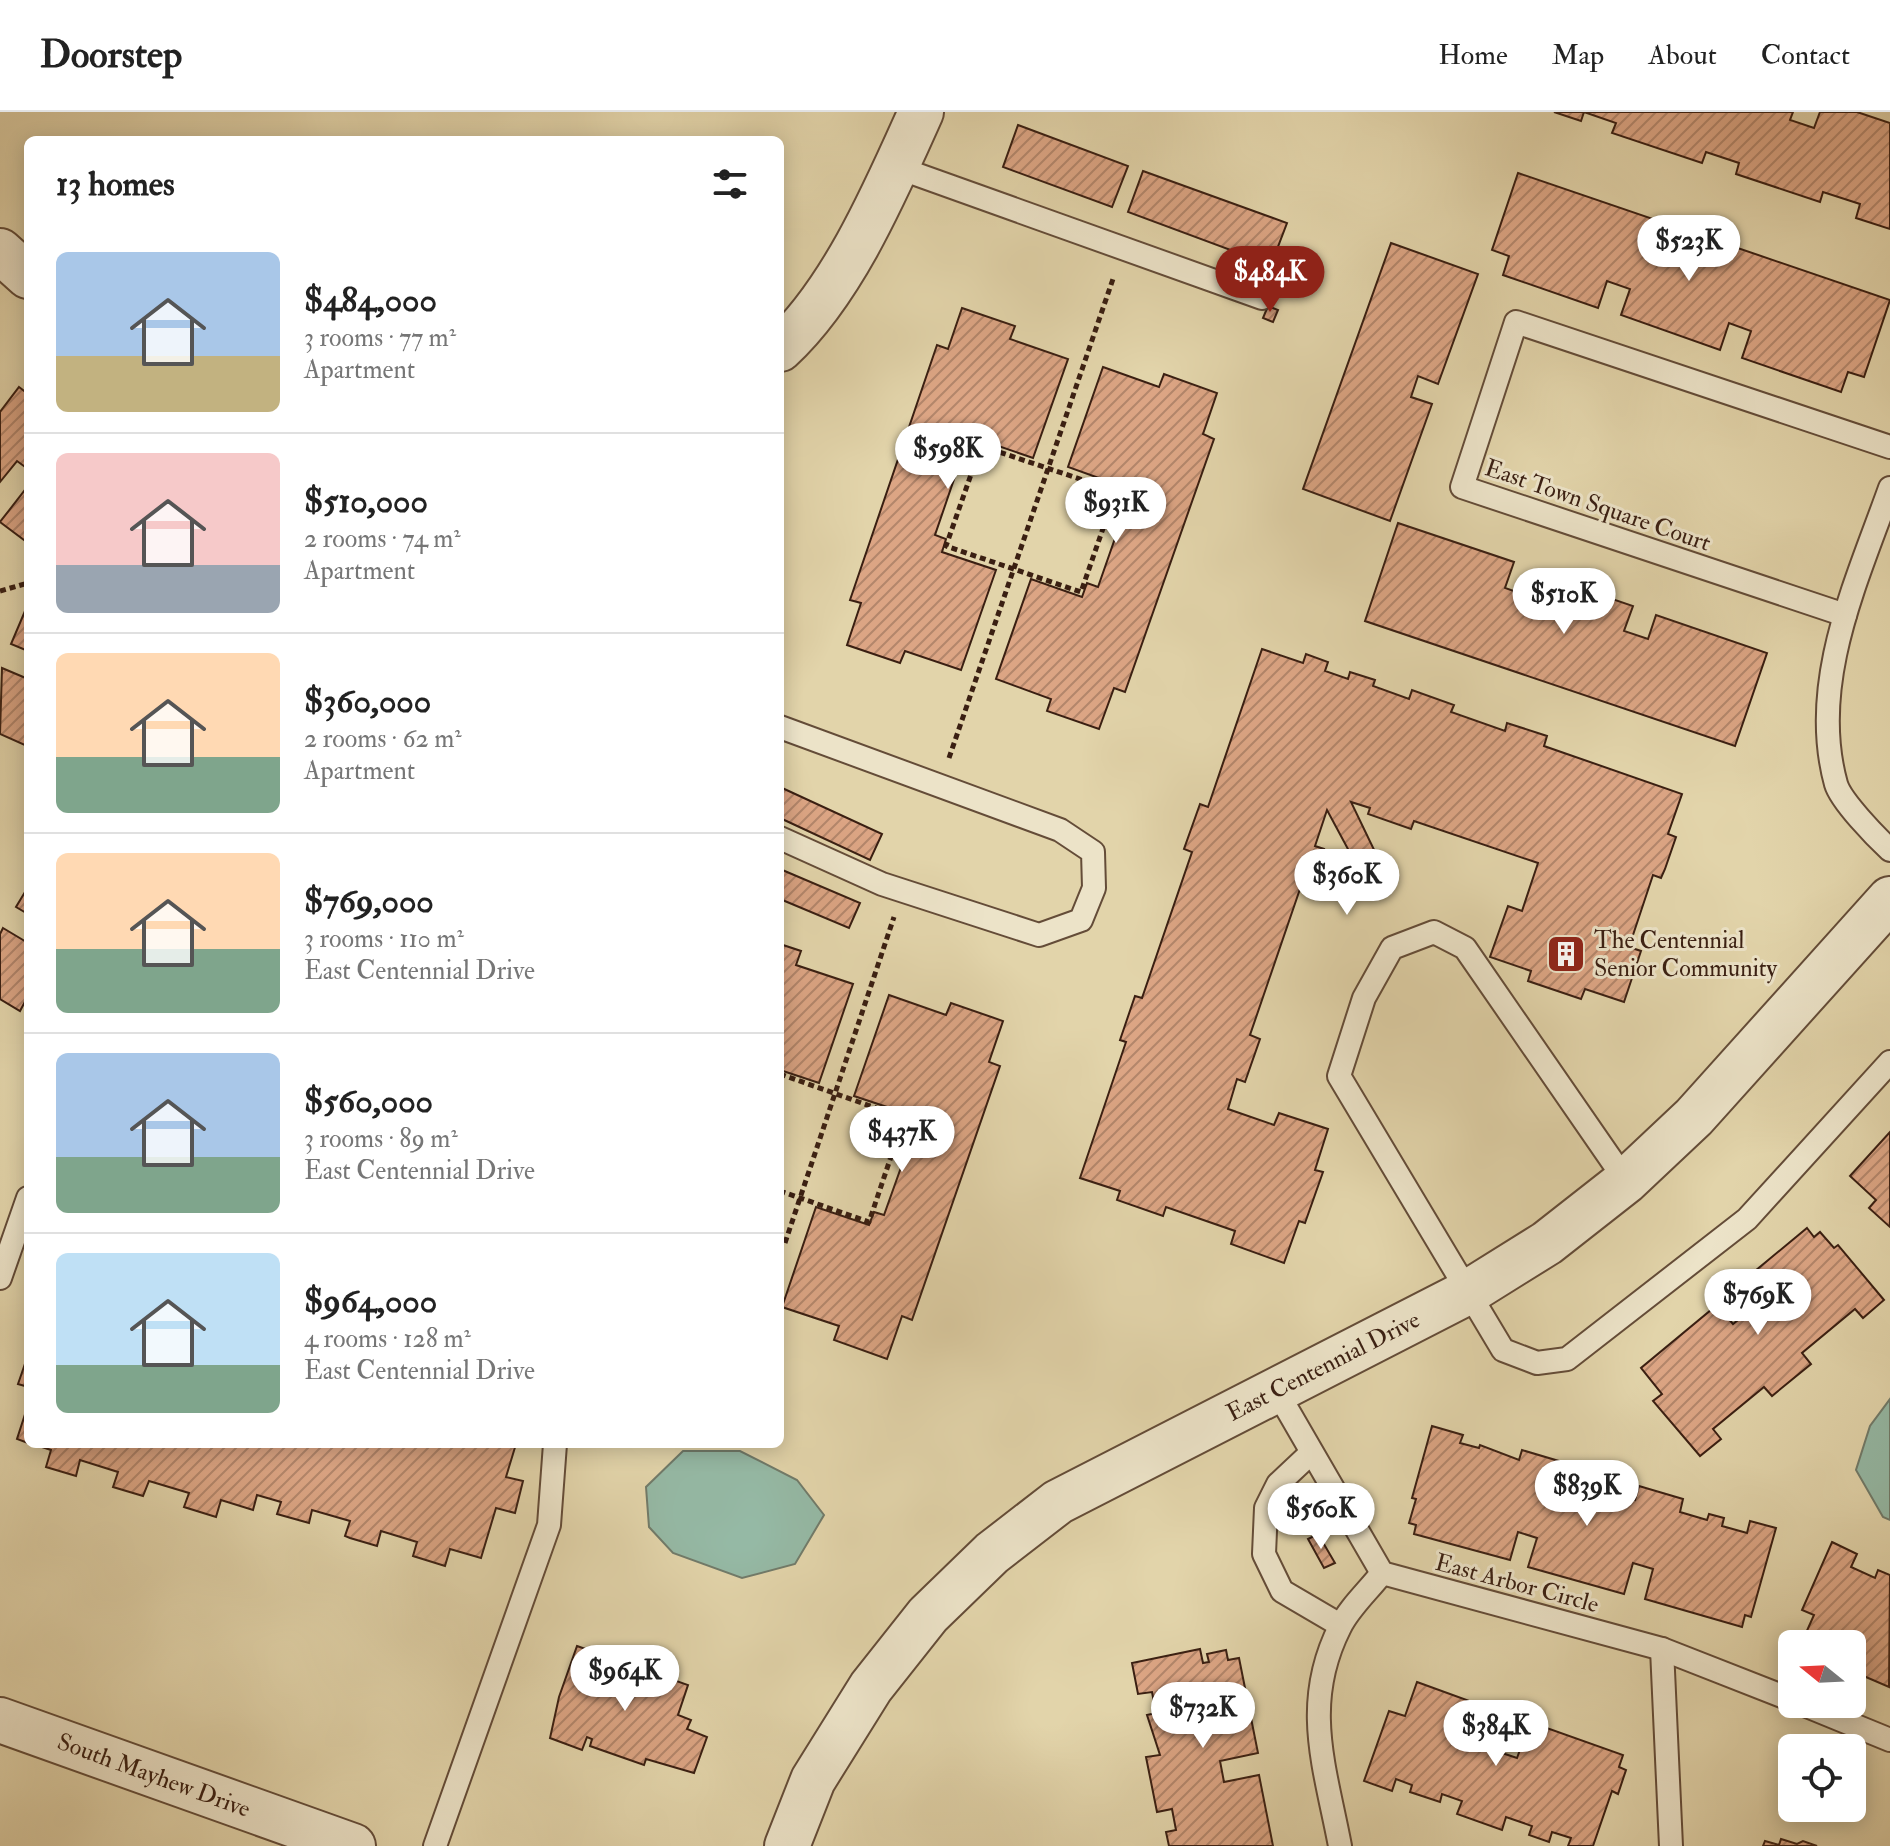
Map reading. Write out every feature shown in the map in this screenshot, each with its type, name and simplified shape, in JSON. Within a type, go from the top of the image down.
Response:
[{"type":"street","points":[[784,344],[826,293],[896,167],[921,112]]},
{"type":"street","points":[[0,251],[24,272]]},
{"type":"street","name":"East Centennial Drive","points":[[787,1846],[813,1780],[871,1687],[928,1615],[992,1553],[1058,1502],[1470,1291],[1547,1243],[1626,1181],[1694,1117],[1890,899]]},
{"type":"street","name":"South Mayhew Drive","points":[[0,1720],[353,1846]]},
{"type":"lane","points":[[896,167],[1262,298]]},
{"type":"lane","name":"East Town Square Court","points":[[1845,615],[1462,487],[1516,322],[1890,447]]},
{"type":"lane","points":[[1890,488],[1845,615],[1830,674],[1830,735],[1837,787],[1890,850]]},
{"type":"lane","points":[[784,728],[1060,830],[1093,852],[1094,888],[1081,920],[1039,935],[903,891],[784,840]]},
{"type":"lane","points":[[1626,1181],[1465,948],[1434,932],[1392,948],[1364,998],[1339,1076],[1503,1350],[1537,1363],[1567,1359],[1747,1219],[1890,1062]]},
{"type":"lane","points":[[0,1278],[24,1209]]},
{"type":"lane","points":[[1276,1390],[1382,1573],[1340,1625],[1321,1679],[1316,1716],[1340,1846]]},
{"type":"lane","points":[[435,1846],[549,1525],[555,1448]]},
{"type":"lane","points":[[1311,1453],[1278,1484],[1266,1508],[1264,1554],[1282,1591],[1340,1625]]},
{"type":"lane","name":"East Arbor Circle","points":[[1382,1573],[1662,1649],[1778,1695]]},
{"type":"lane","points":[[1662,1649],[1671,1846]]},
{"type":"lane","points":[[1836,1718],[1890,1740]]},
{"type":"path","points":[[940,786],[1124,249]]},
{"type":"path","points":[[981,446],[1116,491],[1081,592],[1014,569],[946,546],[981,446]]},
{"type":"path","points":[[0,591],[24,584]]},
{"type":"path","points":[[785,1243],[903,891]]},
{"type":"path","points":[[784,1075],[904,1118],[869,1222],[784,1192]]},
{"type":"shaded area","points":[[1890,1399],[1890,1520],[1883,1517],[1856,1470],[1870,1426]]},
{"type":"shaded area","points":[[683,1451],[740,1451],[797,1480],[824,1515],[795,1564],[742,1578],[673,1553],[649,1527],[646,1487]]},
{"type":"building","points":[[1554,112],[1584,112],[1581,121]]},
{"type":"building","points":[[1584,112],[1793,112],[1790,120],[1814,128],[1820,112],[1857,112],[1890,123],[1890,229],[1856,218],[1860,204],[1823,192],[1820,202],[1736,174],[1739,163],[1706,152],[1702,163],[1612,133],[1616,123]]},
{"type":"building","points":[[1018,125],[1128,166],[1112,207],[1003,167]]},
{"type":"building","points":[[1143,171],[1287,223],[1271,265],[1128,212]]},
{"type":"building","points":[[1518,173],[1890,300],[1864,377],[1848,372],[1841,392],[1742,358],[1751,331],[1729,323],[1720,350],[1621,315],[1630,289],[1607,281],[1598,308],[1503,275],[1509,256],[1492,250]]},
{"type":"building","points":[[1391,243],[1478,274],[1438,384],[1418,376],[1411,397],[1432,404],[1390,521],[1303,489]]},
{"type":"building","points":[[1268,306],[1278,310],[1273,322],[1263,318]]},
{"type":"building","points":[[962,308],[1015,326],[1010,339],[1068,359],[1033,458],[981,440],[977,454],[964,450],[935,535],[946,539],[942,552],[996,570],[961,670],[905,651],[900,663],[847,645],[861,603],[850,600],[937,345],[948,349]]},
{"type":"building","points":[[1103,367],[1159,387],[1164,374],[1217,393],[1203,434],[1214,439],[1125,692],[1114,688],[1099,729],[1047,711],[1051,699],[996,679],[1031,579],[1082,597],[1087,583],[1098,587],[1127,504],[1117,500],[1121,486],[1068,467]]},
{"type":"building","points":[[19,387],[24,391],[24,466],[17,461],[0,482],[0,412]]},
{"type":"building","points":[[24,491],[24,540],[0,522]]},
{"type":"building","points":[[1398,523],[1514,562],[1505,588],[1525,595],[1533,572],[1633,606],[1624,631],[1648,639],[1656,615],[1767,653],[1735,746],[1365,621]]},
{"type":"building","points":[[24,613],[24,649],[11,644]]},
{"type":"building","name":"The Centennial Senior Community","points":[[1262,649],[1303,663],[1306,654],[1328,662],[1325,671],[1348,679],[1350,672],[1375,680],[1373,686],[1409,699],[1412,690],[1454,705],[1451,712],[1505,731],[1507,723],[1547,736],[1544,746],[1682,794],[1668,834],[1676,837],[1665,869],[1661,878],[1653,875],[1629,947],[1641,951],[1624,1002],[1585,989],[1581,999],[1528,981],[1531,971],[1490,957],[1508,906],[1522,911],[1538,863],[1414,821],[1411,829],[1368,814],[1370,808],[1351,802],[1377,856],[1356,864],[1327,810],[1315,846],[1324,849],[1309,892],[1300,889],[1250,1035],[1260,1039],[1245,1082],[1237,1079],[1228,1109],[1274,1125],[1279,1113],[1328,1129],[1315,1170],[1323,1172],[1305,1223],[1299,1221],[1284,1263],[1231,1244],[1235,1231],[1166,1207],[1163,1216],[1117,1200],[1120,1191],[1080,1178],[1126,1042],[1120,1040],[1135,996],[1142,998],[1192,852],[1184,849],[1200,804],[1208,807]]},
{"type":"building","points":[[2,668],[24,677],[24,745],[0,734]]},
{"type":"building","points":[[784,789],[882,834],[870,860],[784,820]]},
{"type":"building","points":[[784,871],[860,903],[849,928],[784,901]]},
{"type":"building","points":[[24,894],[24,912],[16,907]]},
{"type":"building","points":[[3,928],[24,941],[24,1004],[20,1011],[0,999],[0,934]]},
{"type":"building","points":[[784,945],[801,951],[796,965],[853,984],[819,1083],[784,1071]]},
{"type":"building","points":[[889,995],[946,1015],[951,1003],[1003,1021],[989,1062],[1000,1066],[912,1320],[902,1316],[887,1359],[834,1340],[839,1326],[784,1308],[816,1207],[869,1225],[874,1212],[884,1215],[914,1131],[904,1128],[908,1114],[854,1096]]},
{"type":"building","points":[[1890,1132],[1890,1227],[1869,1208],[1876,1200],[1850,1176]]},
{"type":"building","points":[[1807,1228],[1814,1237],[1820,1232],[1834,1248],[1838,1245],[1884,1300],[1863,1318],[1855,1309],[1802,1353],[1811,1364],[1772,1396],[1764,1387],[1713,1429],[1721,1439],[1700,1456],[1653,1401],[1662,1394],[1641,1368],[1717,1305],[1733,1324],[1749,1311],[1732,1290]]},
{"type":"building","points":[[24,1367],[24,1386],[18,1384]]},
{"type":"building","points":[[24,1417],[24,1442],[17,1439]]},
{"type":"building","points":[[1432,1426],[1463,1435],[1460,1443],[1479,1448],[1480,1445],[1519,1460],[1522,1450],[1569,1464],[1565,1478],[1589,1485],[1591,1478],[1610,1483],[1607,1492],[1635,1500],[1639,1486],[1683,1499],[1680,1512],[1707,1520],[1709,1514],[1724,1518],[1722,1526],[1747,1533],[1750,1521],[1776,1528],[1751,1617],[1745,1615],[1742,1627],[1645,1599],[1653,1569],[1633,1563],[1624,1594],[1528,1567],[1537,1538],[1518,1532],[1510,1560],[1414,1534],[1416,1525],[1409,1523],[1416,1499],[1412,1498]]},
{"type":"building","points":[[45,1448],[515,1448],[506,1477],[523,1481],[515,1513],[496,1508],[481,1558],[450,1549],[445,1566],[413,1556],[417,1542],[381,1531],[377,1546],[345,1536],[350,1521],[312,1510],[309,1523],[277,1514],[281,1502],[257,1495],[253,1510],[221,1500],[216,1517],[184,1507],[189,1493],[149,1481],[143,1496],[113,1487],[118,1472],[80,1460],[76,1476],[46,1467],[51,1450]]},
{"type":"building","points":[[1318,1534],[1335,1563],[1324,1568],[1308,1539]]},
{"type":"building","points":[[1832,1542],[1857,1554],[1851,1567],[1875,1578],[1878,1570],[1890,1575],[1889,1687],[1866,1677],[1866,1630],[1807,1630],[1814,1615],[1802,1610]]},
{"type":"building","points":[[577,1646],[688,1685],[678,1715],[691,1720],[687,1729],[707,1737],[694,1773],[646,1759],[644,1765],[590,1746],[592,1739],[587,1737],[582,1750],[550,1738],[559,1697]]},
{"type":"building","points":[[1200,1649],[1203,1663],[1209,1662],[1207,1654],[1226,1650],[1228,1660],[1239,1658],[1258,1753],[1220,1761],[1224,1782],[1259,1775],[1273,1846],[1169,1846],[1166,1832],[1176,1830],[1172,1809],[1157,1812],[1146,1757],[1160,1755],[1147,1715],[1156,1713],[1152,1692],[1138,1694],[1132,1663]]},
{"type":"building","points":[[1417,1682],[1508,1715],[1496,1751],[1517,1758],[1530,1722],[1623,1755],[1619,1767],[1626,1770],[1618,1794],[1612,1791],[1593,1846],[1568,1846],[1571,1838],[1552,1832],[1549,1842],[1529,1835],[1532,1826],[1506,1817],[1502,1830],[1457,1814],[1462,1801],[1442,1794],[1440,1802],[1410,1792],[1412,1785],[1396,1779],[1392,1791],[1364,1781],[1389,1711],[1405,1716]]},
{"type":"building","points":[[1781,1839],[1817,1846],[1763,1846],[1765,1841],[1779,1845]]},
{"type":"place","name":"The Centennial Senior Community","points":[[1566,954]]}]
